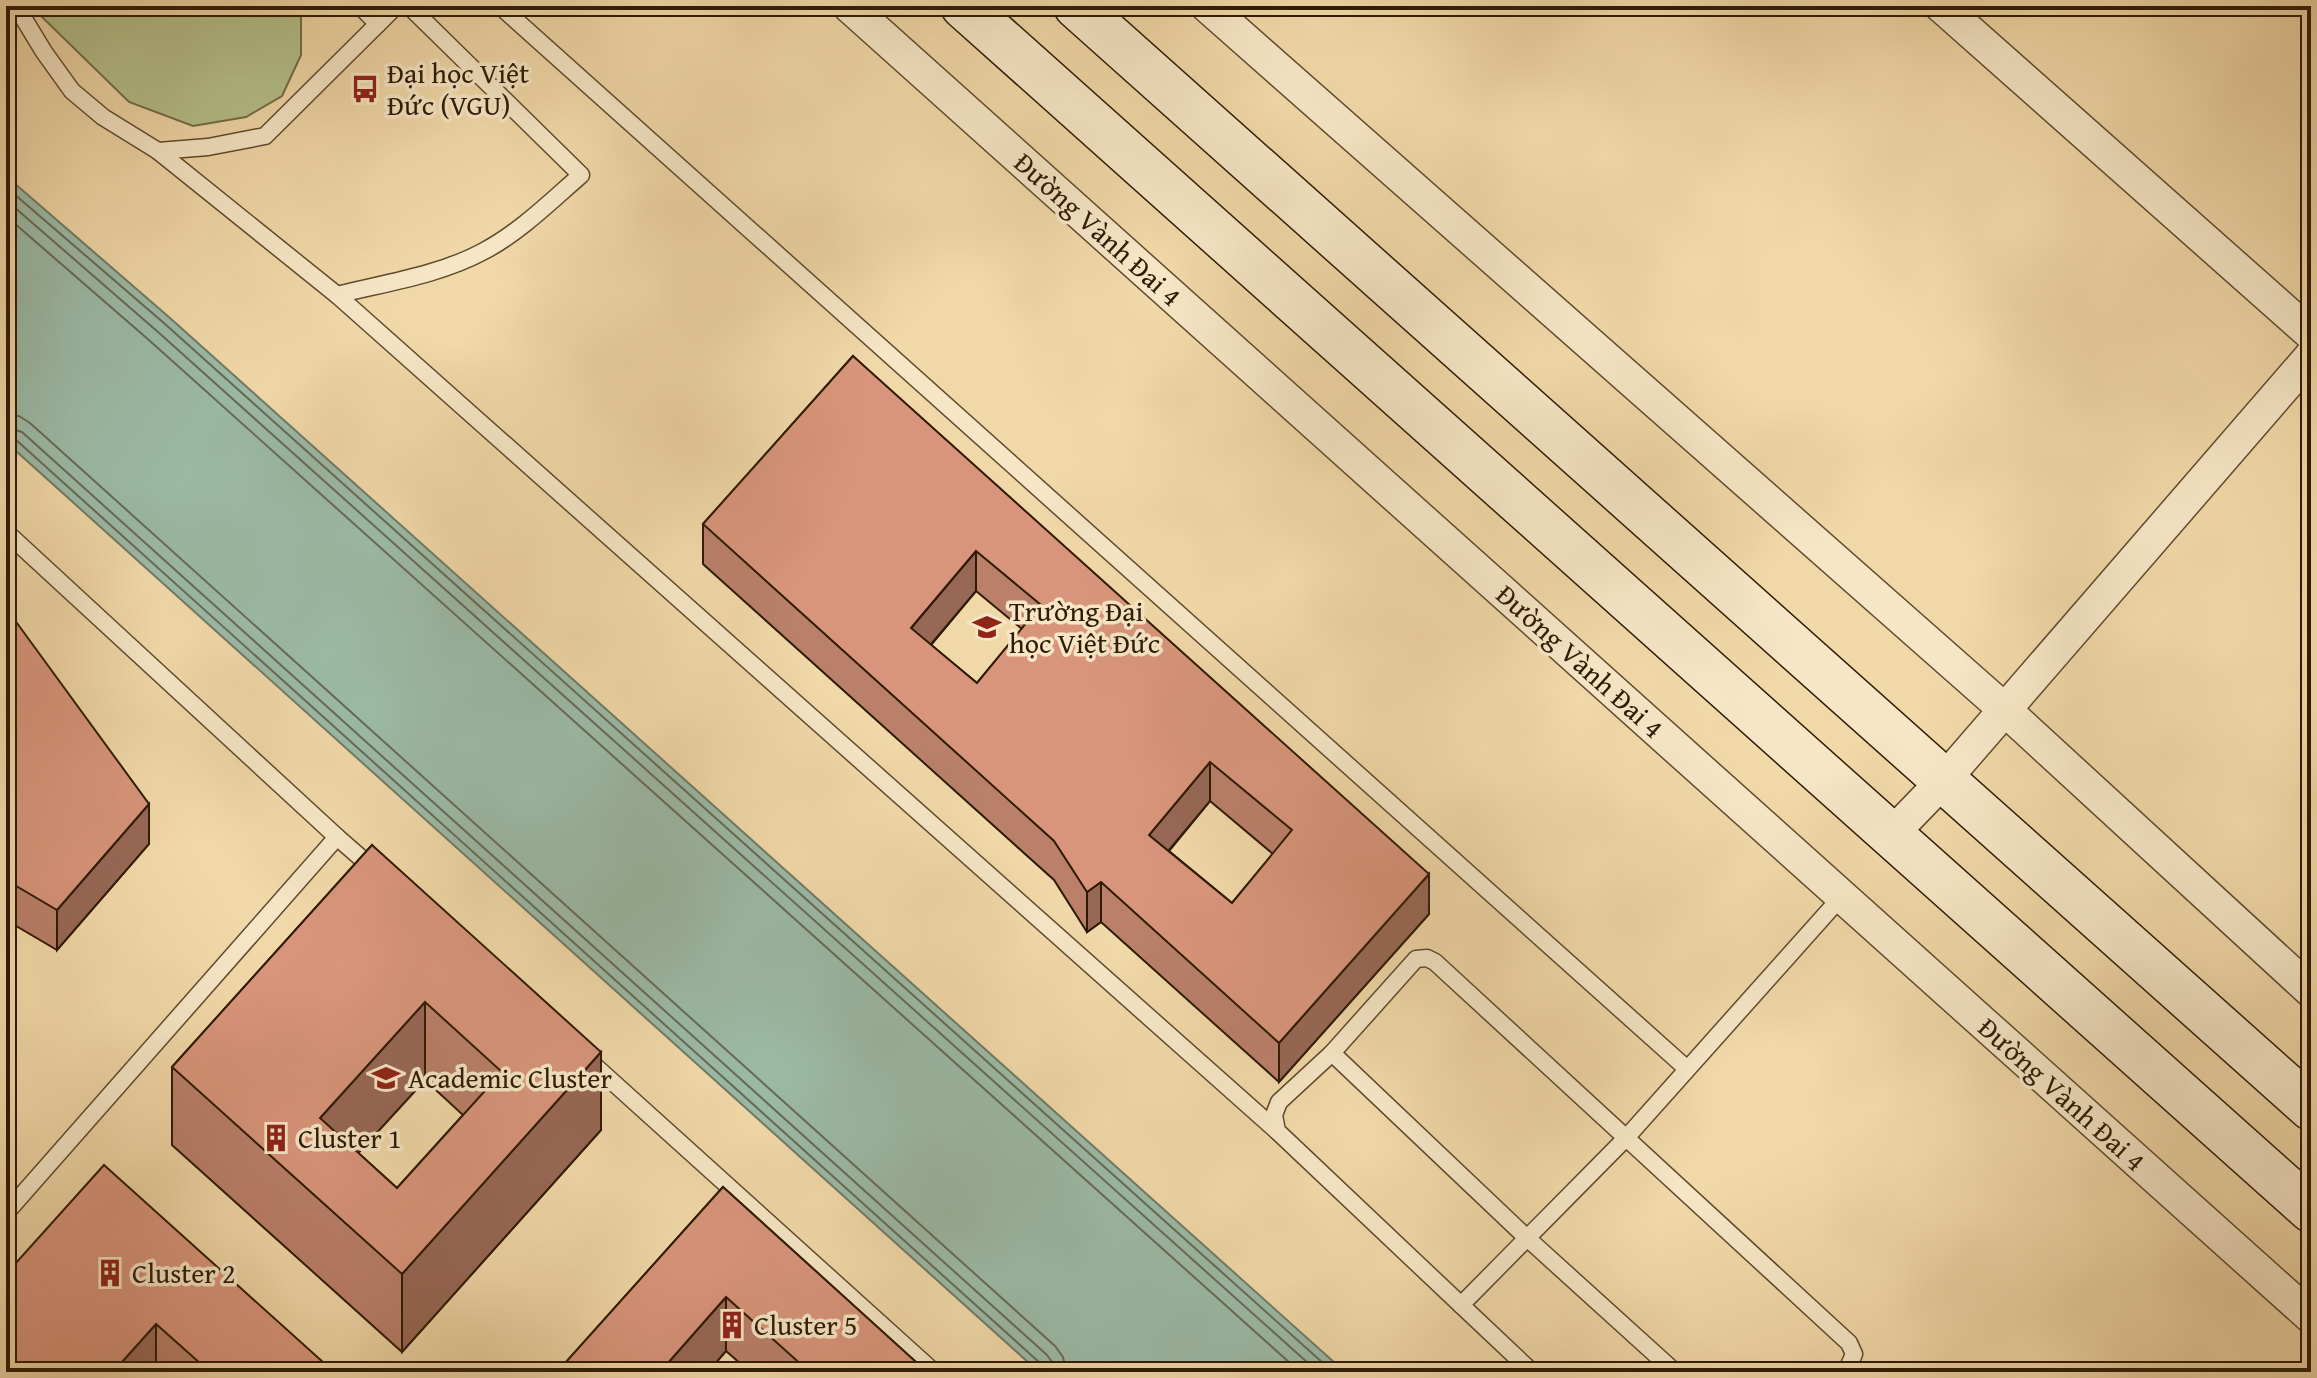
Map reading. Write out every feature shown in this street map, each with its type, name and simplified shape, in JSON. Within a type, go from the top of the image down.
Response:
[{"type":"main road","points":[[963,6],[2311,1210]]},
{"type":"main road","points":[[1076,6],[2311,1108]]},
{"type":"street","name":"Đường Vành Đai 4","points":[[849,6],[2311,1317]]},
{"type":"street","points":[[1207,6],[2004,709],[2311,991]]},
{"type":"street","points":[[1941,6],[2311,334]]},
{"type":"street","points":[[1891,835],[1944,780],[2311,356]]},
{"type":"lane","points":[[16,6],[72,91],[103,117],[158,151],[337,295],[1277,1131],[1532,1372]]},
{"type":"lane","points":[[360,6],[378,24]]},
{"type":"lane","points":[[158,151],[208,147],[265,136],[396,6]]},
{"type":"lane","points":[[337,295],[428,273],[484,251],[534,216],[581,175],[409,6]]},
{"type":"lane","points":[[500,6],[1686,1068]]},
{"type":"lane","points":[[6,532],[393,886]]},
{"type":"lane","points":[[6,1213],[337,837]]},
{"type":"lane","points":[[1461,1305],[1626,1138],[1842,896]]},
{"type":"lane","points":[[1277,1131],[1274,1115],[1279,1102],[1332,1053],[1416,959],[1427,958],[1435,962],[1849,1343],[1854,1354],[1846,1372]]},
{"type":"lane","points":[[568,1043],[934,1372]]},
{"type":"lane","points":[[1332,1053],[1527,1238],[1675,1372]]},
{"type":"green space","points":[[38,6],[301,6],[301,55],[282,96],[246,117],[193,126],[129,102],[42,17]]},
{"type":"water","points":[[6,176],[170,318],[1345,1372],[1039,1372],[6,442]]},
{"type":"building","points":[[853,356],[1429,874],[1279,1043],[1101,882],[1087,892],[1054,841],[703,524]],"holes":[[[976,551],[1041,605],[977,683],[911,628]],[[1210,762],[1292,830],[1232,903],[1149,835]]]},
{"type":"building","points":[[6,608],[149,804],[57,910],[6,880]]},
{"type":"building","points":[[372,845],[601,1052],[402,1274],[172,1067]],"holes":[[[425,1002],[502,1072],[397,1188],[320,1118]]]},
{"type":"building","points":[[104,1165],[334,1372],[210,1372],[156,1324],[113,1372],[13,1372],[6,1366],[6,1274]]},
{"type":"building","points":[[723,1187],[927,1372],[800,1372],[804,1367],[726,1297],[660,1372],[557,1372]]},
{"type":"place","name":"Đại học Việt Đức (VGU)","points":[[365,89]]},
{"type":"place","name":"Trường Đại học Việt Đức","points":[[987,627]]},
{"type":"place","name":"Academic Cluster","points":[[386,1078]]},
{"type":"place","name":"Cluster 1","points":[[276,1138]]},
{"type":"place","name":"Cluster 2","points":[[110,1273]]},
{"type":"place","name":"Cluster 5","points":[[732,1325]]}]
